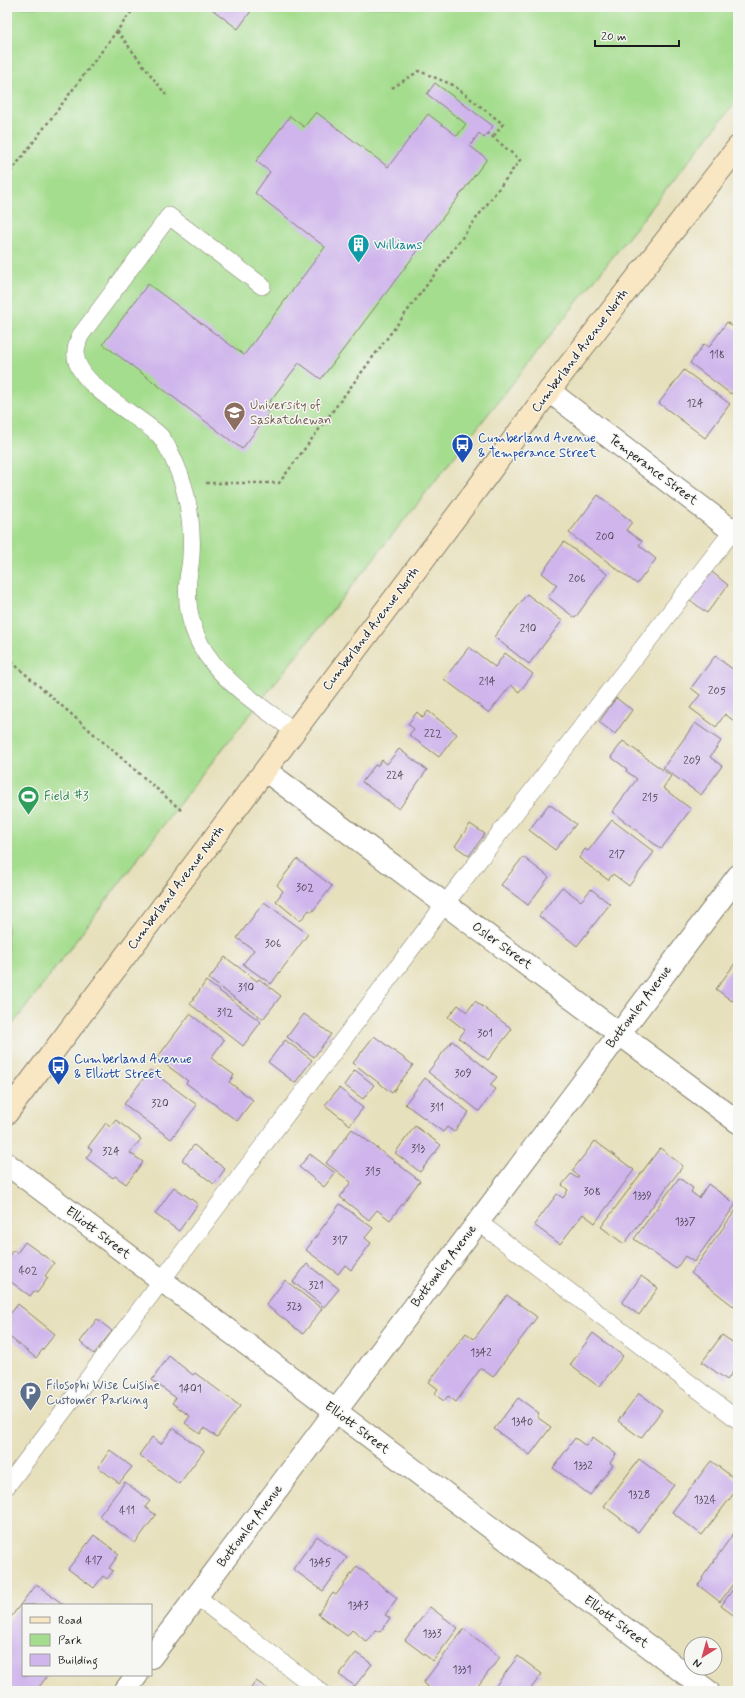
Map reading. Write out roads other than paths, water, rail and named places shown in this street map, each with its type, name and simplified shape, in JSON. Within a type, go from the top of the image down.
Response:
[{"type":"main road","name":"Cumberland Avenue North","points":[[7,1113],[266,771],[294,731],[549,391],[738,148]]},
{"type":"street","name":"Temperance Street","points":[[549,391],[736,530]]},
{"type":"street","name":"Osler Street","points":[[266,771],[738,1122]]},
{"type":"street","name":"Bottomley Avenue","points":[[152,1656],[477,1221],[738,876]]},
{"type":"street","name":"Elliott Street","points":[[7,1164],[708,1691]]},
{"type":"street","points":[[125,1691],[136,1676]]},
{"type":"lane","points":[[262,286],[169,216],[80,336],[76,349],[77,362],[93,385],[160,435],[176,466],[186,498],[191,526],[192,554],[188,580],[188,610],[195,636],[210,662],[235,686],[294,731]]},
{"type":"lane","points":[[7,1486],[445,904],[736,530]]},
{"type":"lane","points":[[477,1221],[738,1420]]},
{"type":"lane","points":[[197,1597],[320,1691]]},
{"type":"place","name":"Williams","points":[[359,264]]},
{"type":"place","name":"University of Saskatchewan","points":[[234,432]]},
{"type":"place","name":"Cumberland Avenue & Temperance Street","points":[[462,464]]},
{"type":"place","name":"Field #3","points":[[29,816]]},
{"type":"place","name":"Cumberland Avenue & Elliott Street","points":[[58,1086]]},
{"type":"place","name":"Filosophi Wise Cuisine Customer Parking","points":[[30,1412]]}]
